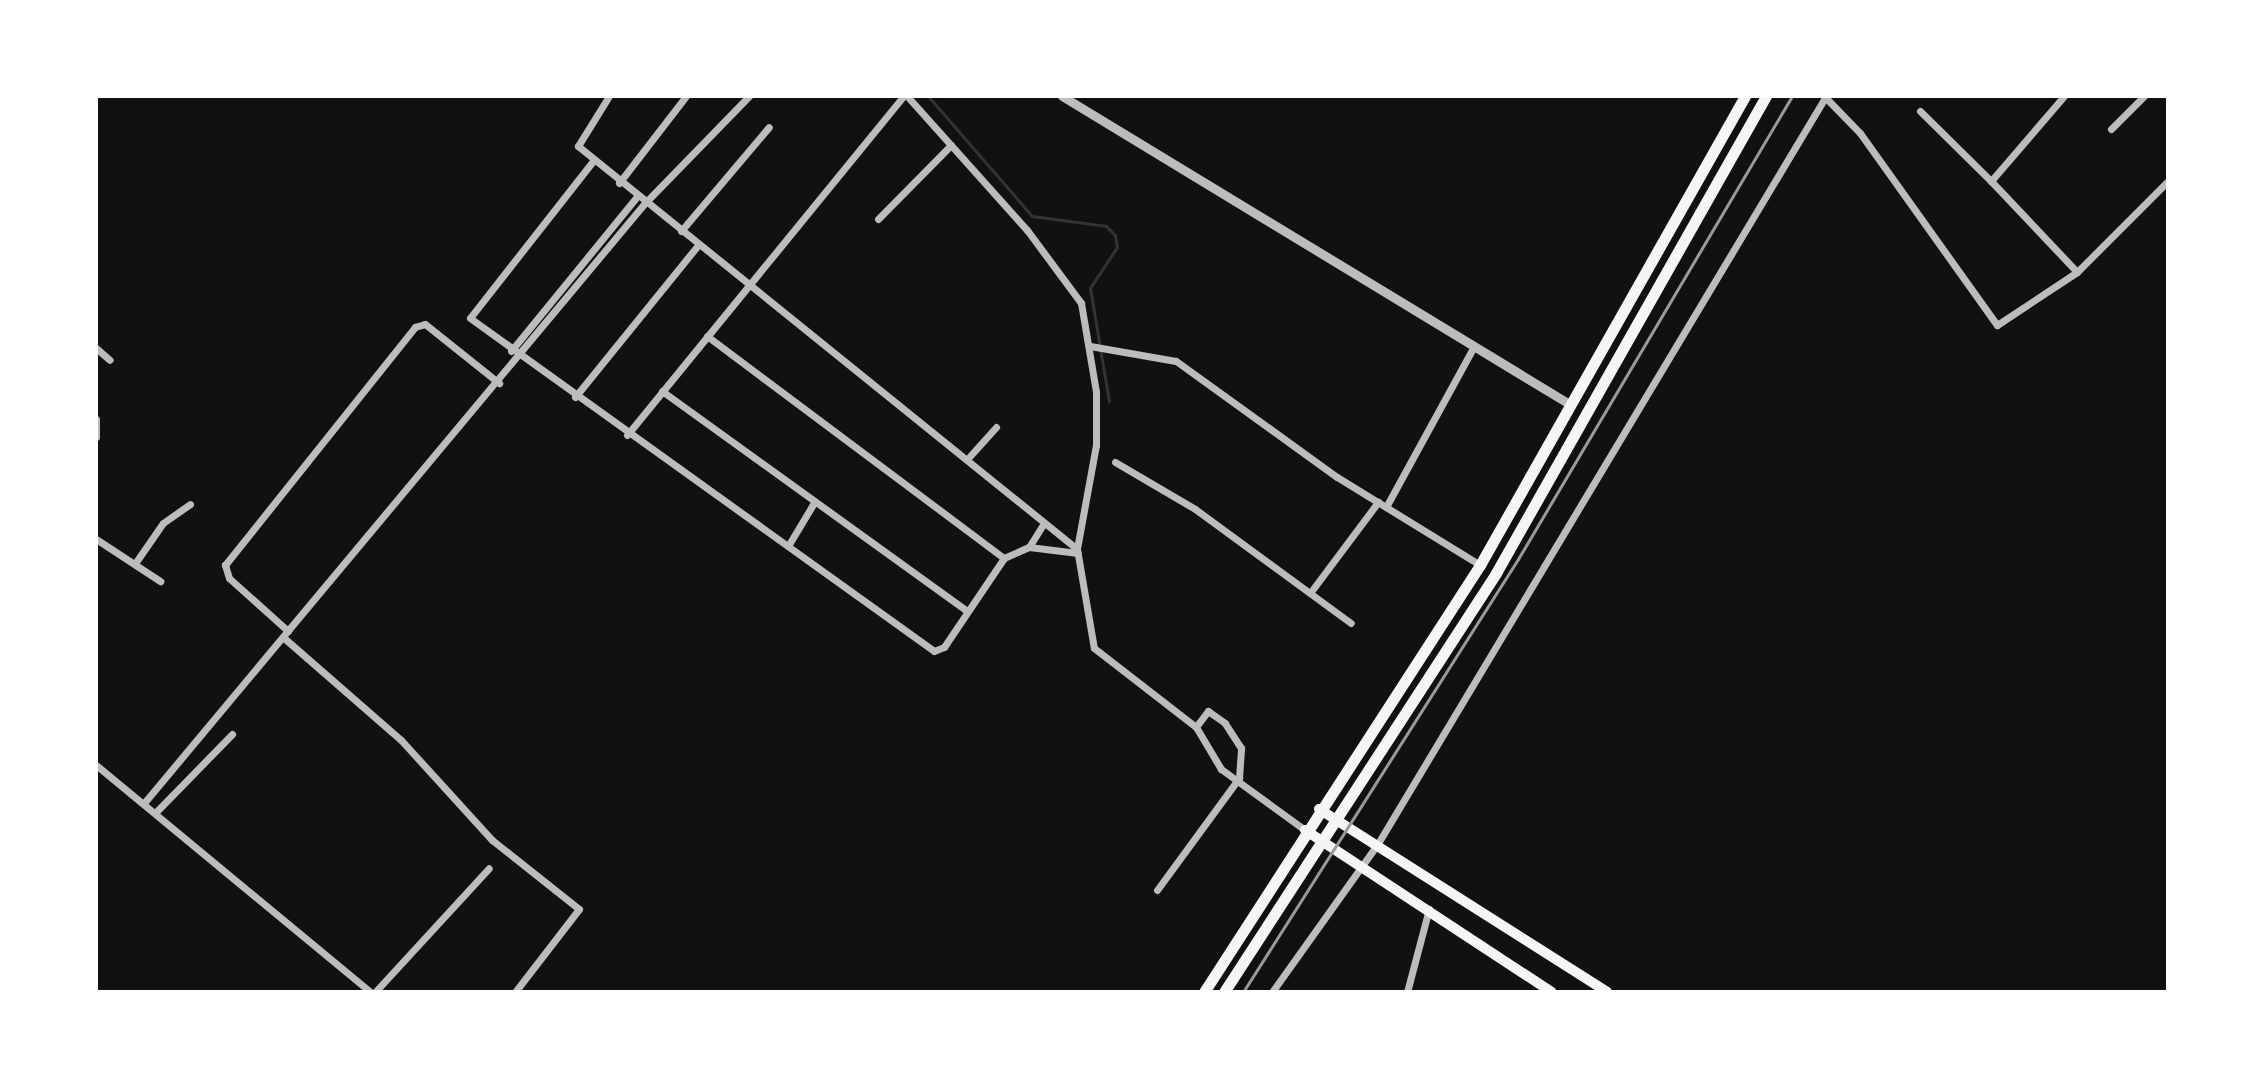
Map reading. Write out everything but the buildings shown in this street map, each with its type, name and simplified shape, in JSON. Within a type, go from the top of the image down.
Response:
[{"type":"highway","points":[[1204,992],[1305,830],[1480,565],[1745,96]]},
{"type":"highway","points":[[1224,992],[1496,573],[1766,96]]},
{"type":"main road","points":[[1319,809],[1603,991]]},
{"type":"main road","points":[[1305,830],[1362,864],[1552,992]]},
{"type":"street","points":[[609,96],[577,138],[593,161],[636,198],[750,283],[970,456],[1078,551]]},
{"type":"street","points":[[619,183],[686,96]]},
{"type":"street","points":[[144,803],[520,358],[644,204],[749,96]]},
{"type":"street","points":[[627,435],[905,96],[1070,282],[1092,346],[1096,445],[1078,551],[1094,648],[1197,726],[1227,774],[1239,775],[1305,830]]},
{"type":"street","points":[[1062,96],[1571,405]]},
{"type":"street","points":[[1834,105],[1840,96]]},
{"type":"street","points":[[1991,181],[2064,96]]},
{"type":"street","points":[[2111,129],[2144,96]]},
{"type":"street","points":[[1272,992],[1377,845],[1825,97],[1834,105],[1993,323],[2077,272],[2168,181]]},
{"type":"street","points":[[1920,111],[2077,272]]},
{"type":"street","points":[[681,231],[769,127]]},
{"type":"street","points":[[878,219],[951,145]]},
{"type":"street","points":[[593,161],[469,310],[511,351],[934,651],[1004,558],[1029,547],[1078,551]]},
{"type":"street","points":[[511,351],[636,198]]},
{"type":"street","points":[[575,397],[698,245]]},
{"type":"street","points":[[499,383],[425,324],[415,327],[225,565],[229,578],[401,740],[492,840],[579,909],[515,992]]},
{"type":"street","points":[[707,336],[1004,558]]},
{"type":"street","points":[[1092,346],[1176,361],[1378,502],[1480,565]]},
{"type":"street","points":[[1386,507],[1474,346]]},
{"type":"street","points":[[96,348],[110,360]]},
{"type":"street","points":[[662,391],[967,611]]},
{"type":"street","points":[[96,419],[96,437]]},
{"type":"street","points":[[970,456],[996,427]]},
{"type":"street","points":[[1115,462],[1195,509],[1351,623]]},
{"type":"street","points":[[788,546],[815,501]]},
{"type":"street","points":[[1310,593],[1378,502]]},
{"type":"street","points":[[136,562],[163,523],[190,504]]},
{"type":"street","points":[[1029,547],[1044,523]]},
{"type":"street","points":[[96,539],[136,562],[160,581]]},
{"type":"street","points":[[1157,890],[1239,775],[1243,761],[1234,734],[1204,713],[1197,726]]},
{"type":"street","points":[[156,812],[232,734]]},
{"type":"street","points":[[96,765],[372,992],[489,868]]},
{"type":"street","points":[[1407,992],[1429,909]]},
{"type":"waterway","points":[[928,96],[1032,216],[1106,226],[1115,235],[1117,247],[1090,288],[1109,401]]},
{"type":"railway","points":[[1243,992],[1518,559],[1792,96]]}]
